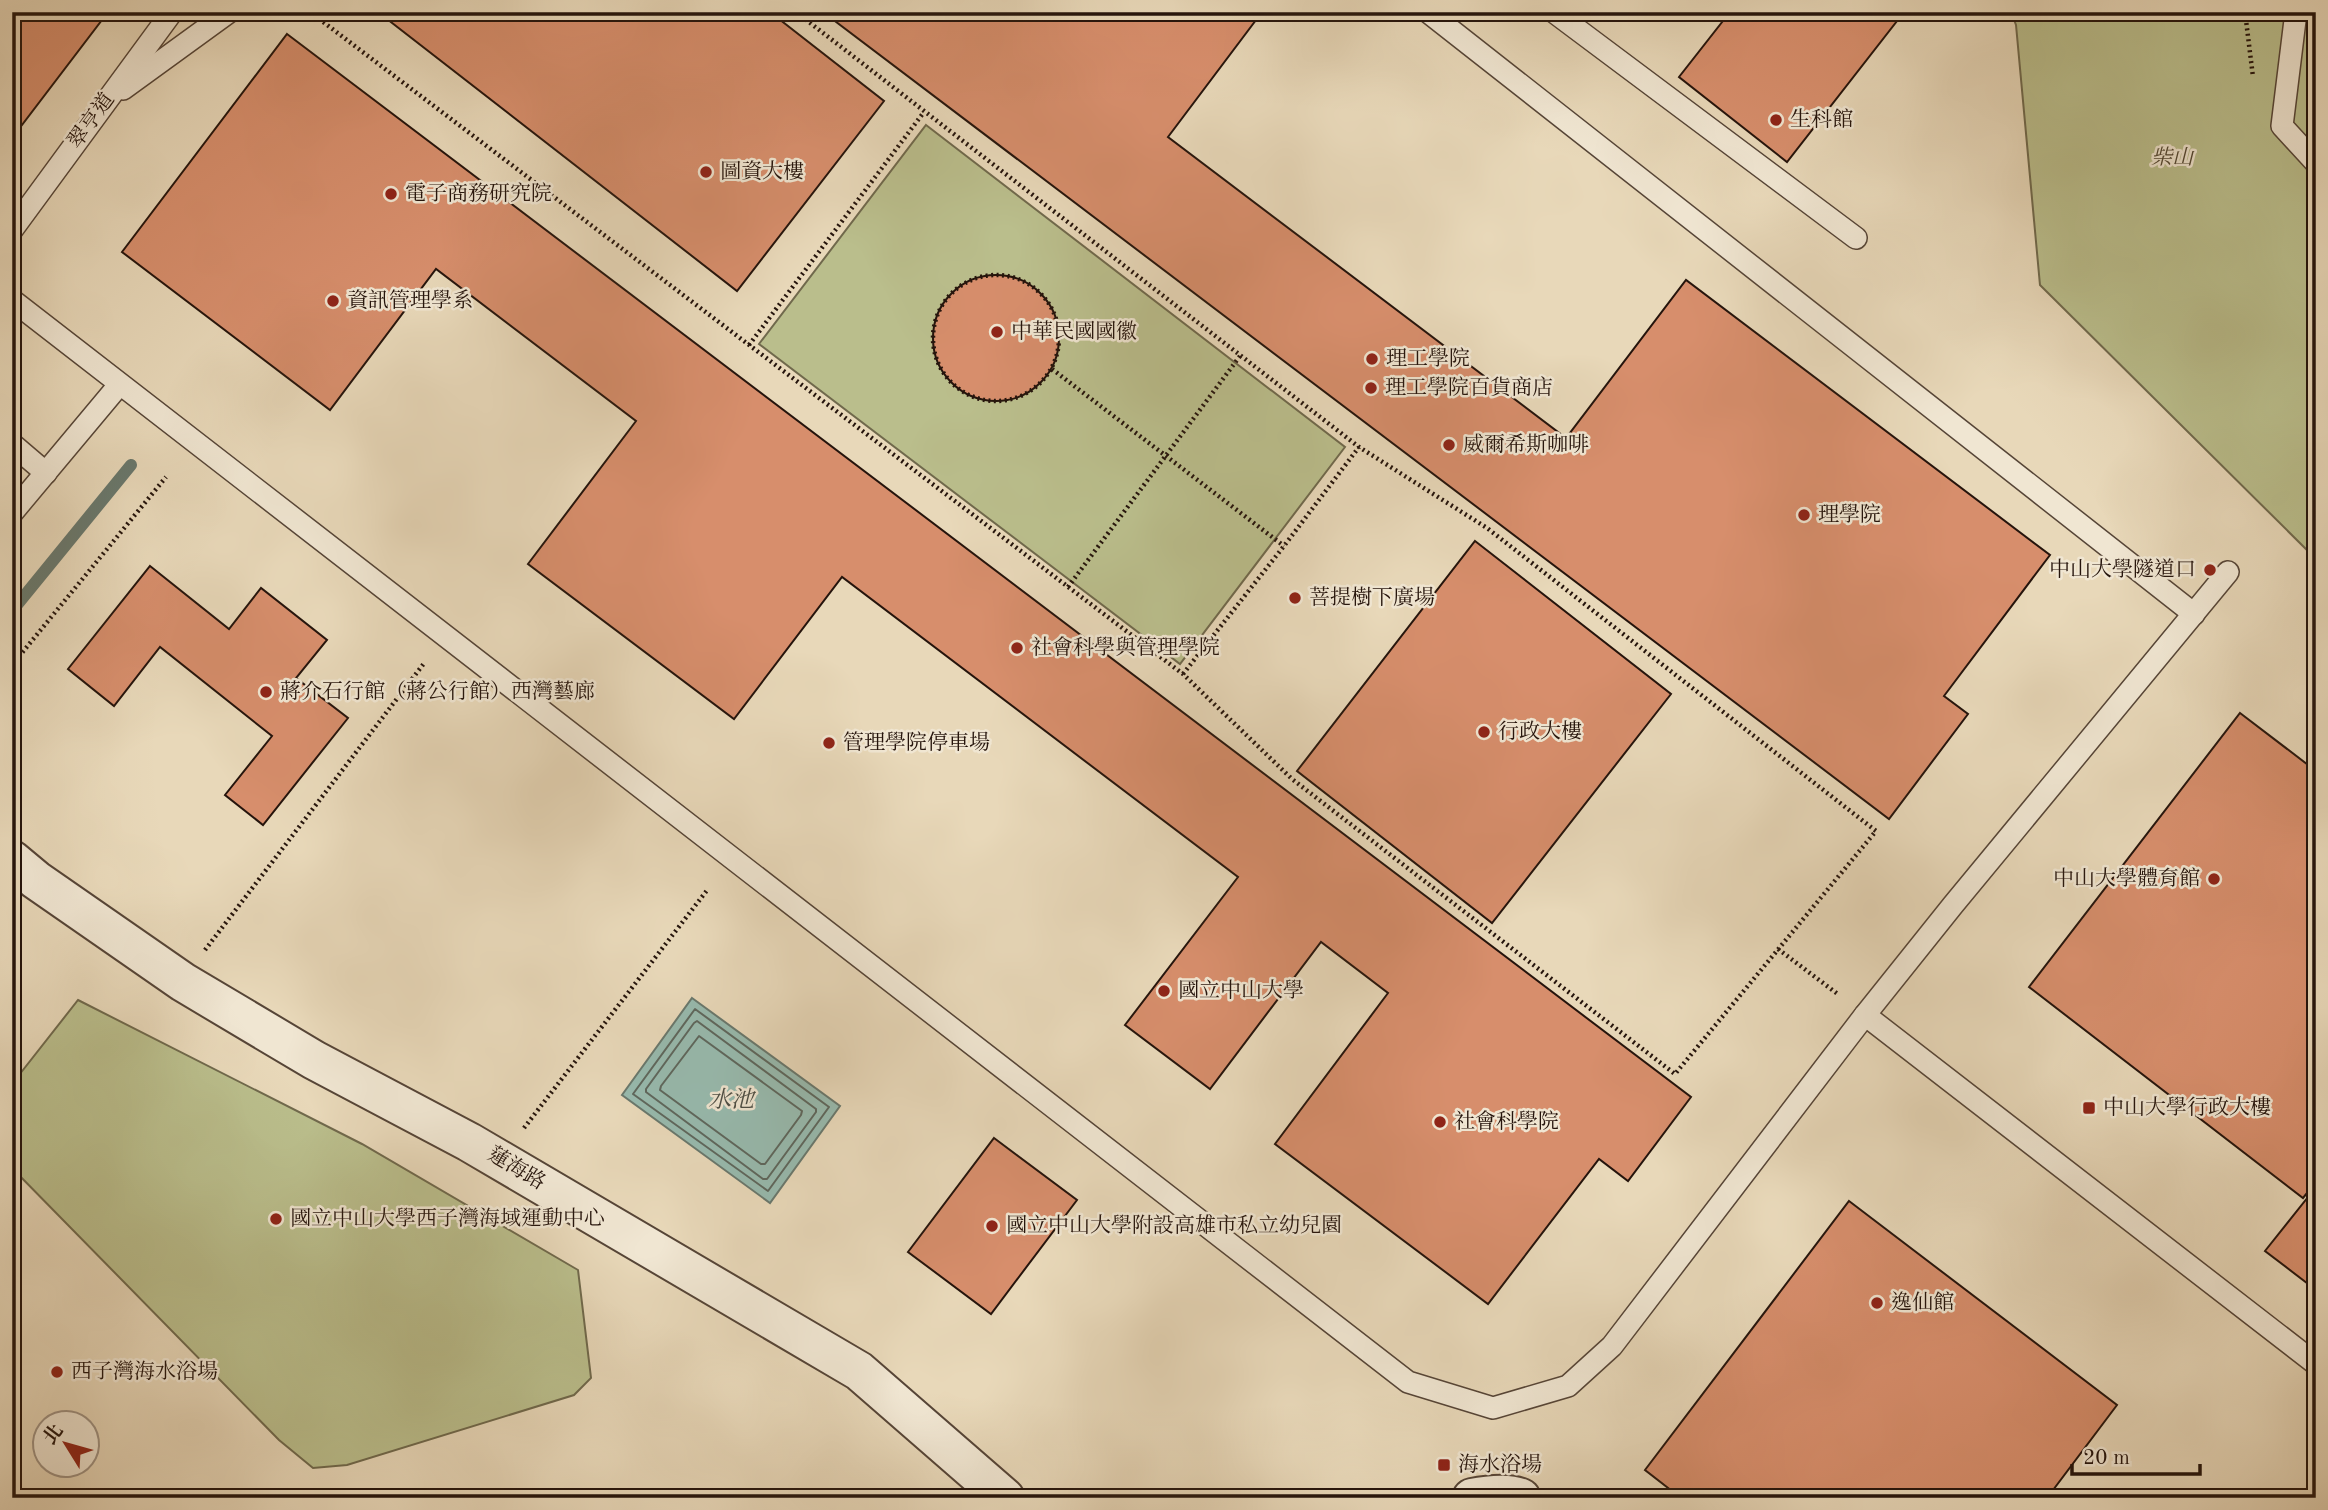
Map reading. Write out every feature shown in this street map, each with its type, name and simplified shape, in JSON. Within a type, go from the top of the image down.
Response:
[{"type":"street","name":"蓮海路","points":[[12,860],[36,880],[183,982],[314,1060],[469,1142],[859,1371],[1005,1498]]},
{"type":"street","points":[[1472,1498],[1486,1495],[1521,1498]]},
{"type":"lane","name":"翠亨道","points":[[12,230],[172,12]]},
{"type":"lane","points":[[107,100],[229,12]]},
{"type":"lane","points":[[1428,12],[2194,614]]},
{"type":"lane","points":[[1554,12],[1856,238]]},
{"type":"lane","points":[[2296,12],[2282,126],[2316,163]]},
{"type":"lane","points":[[12,300],[1408,1381],[1493,1408],[1568,1386],[1612,1346],[1961,894],[2228,572]]},
{"type":"lane","points":[[12,513],[120,385]]},
{"type":"lane","points":[[12,444],[43,477]]},
{"type":"lane","points":[[12,459],[43,477]]},
{"type":"lane","points":[[1865,1015],[2316,1364]]},
{"type":"path","points":[[310,12],[1182,674],[1292,779],[1675,1074],[1876,831],[1487,528],[1359,447],[796,12]]},
{"type":"path","points":[[749,345],[925,112]]},
{"type":"path","points":[[997,274],[1017,278],[1036,288],[1049,303],[1058,322],[1060,343],[1052,369],[1028,394],[1007,401],[986,402],[966,394],[950,381],[938,363],[933,343],[935,321],[944,302],[958,287],[977,278],[997,274]]},
{"type":"path","points":[[1068,587],[1240,356]]},
{"type":"path","points":[[1052,369],[1284,547]]},
{"type":"path","points":[[1182,674],[1284,547],[1359,447]]},
{"type":"path","points":[[12,665],[166,477]]},
{"type":"path","points":[[202,954],[444,636]]},
{"type":"path","points":[[521,1132],[708,889]]},
{"type":"path","points":[[1778,949],[1865,1015]]},
{"type":"green space","name":"柴山","points":[[2011,12],[2316,12],[2316,559],[2040,285],[2016,25]]},
{"type":"green space","points":[[926,125],[1345,447],[1180,664],[759,344]]},
{"type":"green space","name":"國立中山大學西子灣海域運動中心","points":[[78,1000],[362,1144],[578,1270],[591,1378],[574,1395],[347,1465],[313,1468],[279,1440],[12,1168],[12,1084]]},
{"type":"water","name":"水池","points":[[692,998],[840,1106],[770,1203],[622,1095]]},
{"type":"building","points":[[12,12],[108,12],[12,138]]},
{"type":"building","name":"圖資大樓","points":[[378,12],[770,12],[884,101],[737,291]]},
{"type":"building","name":"理工學院","points":[[823,12],[1262,12],[1168,137],[1566,438],[1686,280],[2050,555],[1944,696],[1968,714],[1889,819]]},
{"type":"building","name":"生科館","points":[[1730,12],[1904,12],[1787,162],[1679,77]]},
{"type":"building","name":"社會科學與管理學院","points":[[287,34],[1691,1097],[1628,1181],[1599,1159],[1488,1304],[1275,1144],[1388,993],[1321,942],[1210,1089],[1125,1025],[1238,877],[842,577],[734,719],[528,564],[636,421],[436,269],[330,410],[122,252]]},
{"type":"building","name":"中華民國國徽","points":[[996,275],[1020,280],[1041,293],[1054,314],[1059,338],[1054,362],[1041,383],[1020,396],[996,401],[972,396],[951,383],[938,362],[933,338],[938,314],[951,293],[972,280]]},
{"type":"building","name":"行政大樓","points":[[1475,541],[1671,694],[1492,923],[1297,771]]},
{"type":"building","name":"蔣介石行館（蔣公行館）西灣藝廊","points":[[150,566],[229,629],[261,588],[327,640],[296,678],[348,718],[263,825],[225,795],[272,736],[160,647],[114,706],[68,669]]},
{"type":"building","name":"中山大學體育館","points":[[2240,713],[2316,771],[2316,1182],[2303,1198],[2029,987]]},
{"type":"building","name":"國立中山大學附設高雄市私立幼兒園","points":[[994,1138],[1077,1200],[991,1314],[908,1252]]},
{"type":"building","points":[[2316,1187],[2316,1290],[2265,1251]]},
{"type":"building","name":"逸仙館","points":[[1849,1201],[2117,1405],[2047,1498],[1681,1498],[1645,1470]]},
{"type":"waterway","points":[[12,611],[131,465]]},
{"type":"place","name":"生科館","points":[[1776,120]]},
{"type":"place","name":"圖資大樓","points":[[706,172]]},
{"type":"place","name":"電子商務研究院","points":[[391,194]]},
{"type":"place","name":"資訊管理學系","points":[[333,301]]},
{"type":"place","name":"中華民國國徽","points":[[997,332]]},
{"type":"place","name":"理工學院","points":[[1372,359]]},
{"type":"place","name":"理工學院百貨商店","points":[[1371,388]]},
{"type":"place","name":"威爾希斯咖啡","points":[[1449,445]]},
{"type":"place","name":"理學院","points":[[1804,515]]},
{"type":"place","name":"中山大學隧道口","points":[[2210,570]]},
{"type":"place","name":"菩提樹下廣場","points":[[1295,598]]},
{"type":"place","name":"社會科學與管理學院","points":[[1017,648]]},
{"type":"place","name":"蔣介石行館（蔣公行館）西灣藝廊","points":[[266,692]]},
{"type":"place","name":"行政大樓","points":[[1484,732]]},
{"type":"place","name":"管理學院停車場","points":[[829,743]]},
{"type":"place","name":"中山大學體育館","points":[[2214,879]]},
{"type":"place","name":"國立中山大學","points":[[1164,991]]},
{"type":"place","name":"中山大學行政大樓","points":[[2089,1108]]},
{"type":"place","name":"社會科學院","points":[[1440,1122]]},
{"type":"place","name":"國立中山大學西子灣海域運動中心","points":[[276,1219]]},
{"type":"place","name":"國立中山大學附設高雄市私立幼兒園","points":[[992,1226]]},
{"type":"place","name":"逸仙館","points":[[1877,1303]]},
{"type":"place","name":"西子灣海水浴場","points":[[57,1372]]},
{"type":"place","name":"海水浴場","points":[[1444,1465]]}]
